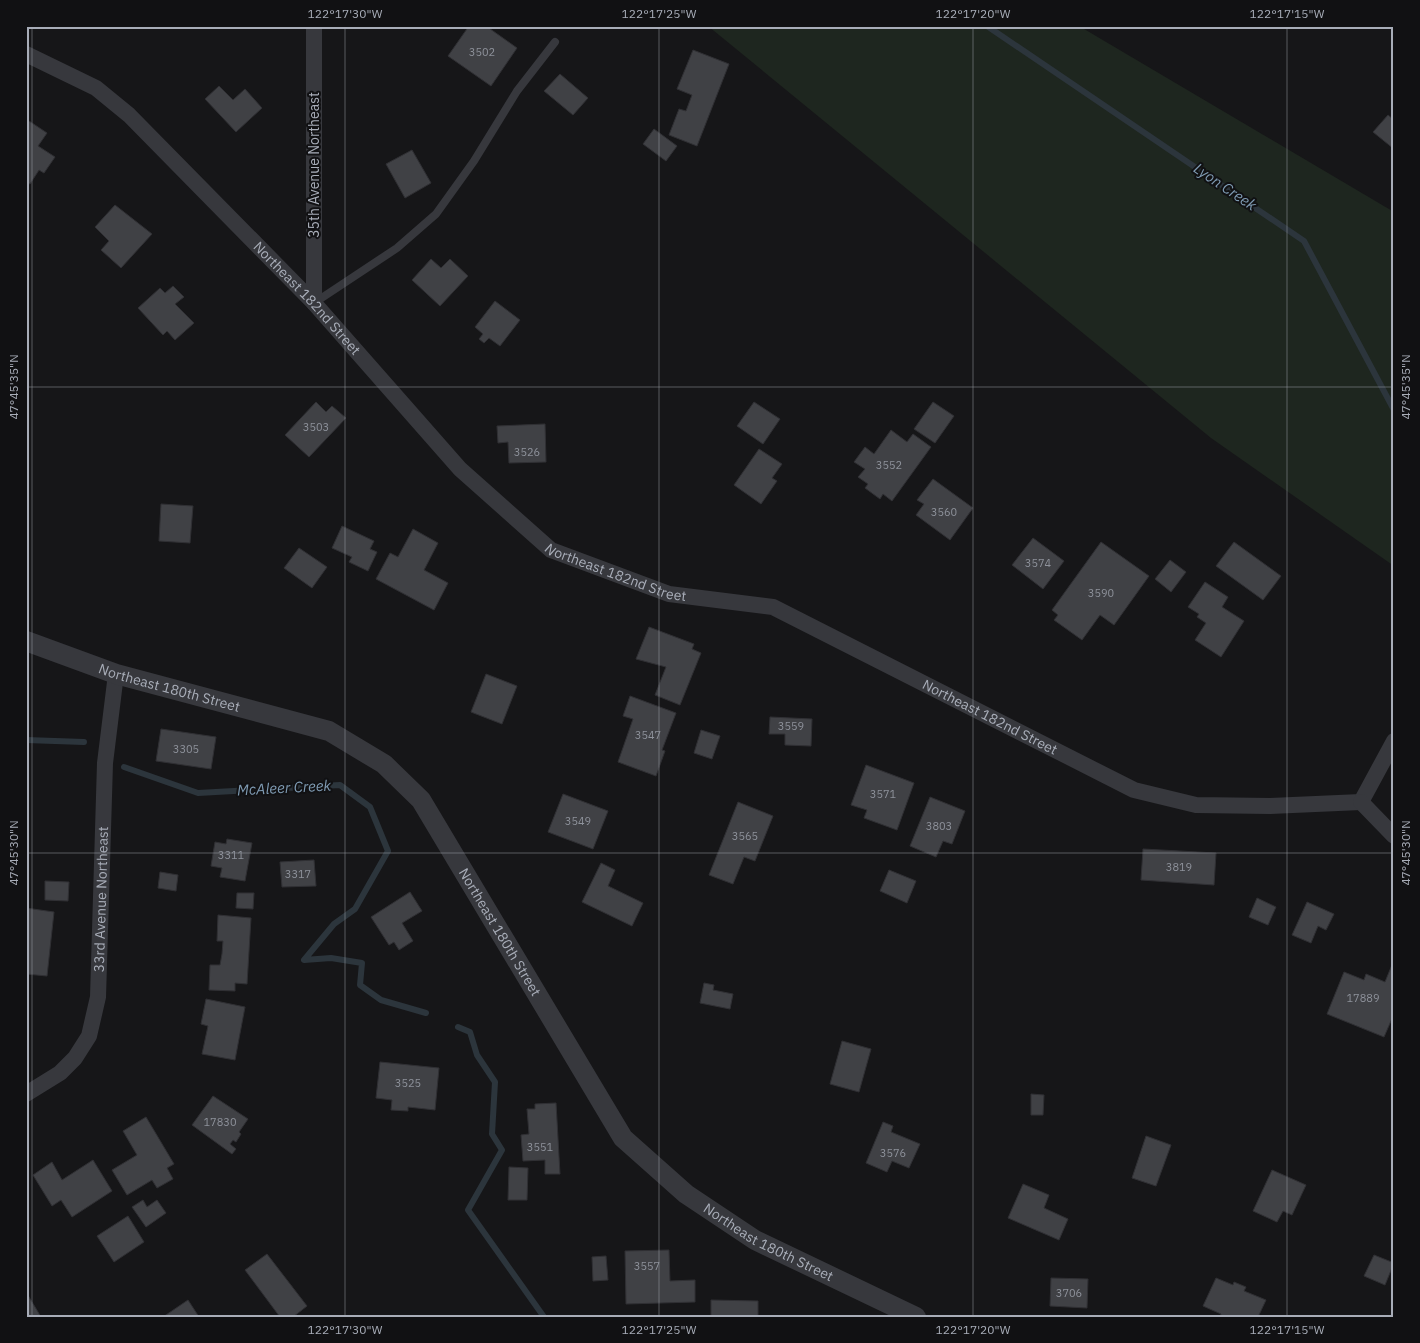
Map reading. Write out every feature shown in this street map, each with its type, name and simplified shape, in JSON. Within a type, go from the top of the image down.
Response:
[{"type":"street","name":"35th Avenue Northeast","points":[[314,26],[314,303]]},
{"type":"street","name":"Northeast 182nd Street","points":[[26,54],[96,88],[129,115],[314,303],[460,469],[551,550],[669,594],[773,607],[1134,790],[1196,805],[1270,806],[1361,802]]},
{"type":"street","name":"Northeast 180th Street","points":[[26,641],[116,674],[329,731],[384,764],[421,800],[624,1138],[686,1194],[755,1240],[916,1317]]},
{"type":"street","name":"33rd Avenue Northeast","points":[[26,1094],[60,1073],[75,1058],[89,1036],[98,997],[105,763],[116,674]]},
{"type":"street","points":[[1394,742],[1361,802],[1394,836]]},
{"type":"lane","points":[[314,303],[397,248],[436,214],[474,161],[517,91],[555,42]]},
{"type":"shaded area","points":[[708,26],[1079,26],[1394,212],[1394,566],[1211,438]]},
{"type":"building","points":[[469,26],[486,26],[517,48],[491,86],[448,56]]},
{"type":"building","points":[[693,50],[729,64],[697,146],[669,135],[679,109],[686,111],[692,95],[677,89]]},
{"type":"building","points":[[560,74],[588,98],[573,115],[544,91]]},
{"type":"building","points":[[219,86],[233,100],[245,89],[262,108],[236,132],[205,99]]},
{"type":"building","points":[[1388,115],[1394,120],[1394,149],[1373,132]]},
{"type":"building","points":[[26,119],[47,133],[38,146],[55,157],[44,173],[39,170],[30,184],[26,182]]},
{"type":"building","points":[[654,129],[677,146],[666,161],[643,144]]},
{"type":"building","points":[[412,150],[431,183],[405,198],[386,164]]},
{"type":"building","points":[[115,205],[152,234],[121,268],[101,250],[109,241],[95,227]]},
{"type":"building","points":[[431,259],[441,268],[450,259],[468,276],[440,306],[412,280]]},
{"type":"building","points":[[173,286],[184,297],[175,304],[194,323],[175,340],[167,331],[163,335],[138,308],[160,288],[165,293]]},
{"type":"building","points":[[495,301],[520,320],[500,346],[489,338],[484,343],[479,339],[483,334],[475,327]]},
{"type":"building","points":[[316,402],[326,412],[332,406],[346,418],[309,457],[285,435]]},
{"type":"building","points":[[754,402],[780,419],[763,444],[737,426]]},
{"type":"building","points":[[933,402],[954,416],[935,443],[914,429]]},
{"type":"building","points":[[545,424],[546,462],[509,463],[508,442],[498,443],[497,426]]},
{"type":"building","points":[[891,430],[907,442],[913,434],[931,447],[892,501],[883,494],[880,499],[865,488],[868,484],[858,477],[865,469],[854,462],[865,447],[874,454]]},
{"type":"building","points":[[759,449],[782,464],[772,478],[777,481],[761,504],[734,485]]},
{"type":"building","points":[[933,479],[973,508],[950,540],[916,515],[924,504],[917,500]]},
{"type":"building","points":[[161,504],[193,506],[190,543],[159,541]]},
{"type":"building","points":[[342,526],[374,541],[370,549],[377,552],[368,571],[349,562],[352,557],[332,548]]},
{"type":"building","points":[[413,529],[438,543],[424,570],[448,583],[434,610],[376,579],[390,553],[398,557]]},
{"type":"building","points":[[1033,538],[1064,561],[1043,589],[1012,565]]},
{"type":"building","points":[[1101,542],[1149,576],[1114,625],[1100,615],[1082,640],[1054,620],[1058,615],[1052,610]]},
{"type":"building","points":[[1234,542],[1281,576],[1263,600],[1216,566]]},
{"type":"building","points":[[299,548],[327,567],[312,588],[284,568]]},
{"type":"building","points":[[1170,560],[1186,572],[1171,592],[1155,579]]},
{"type":"building","points":[[1205,582],[1228,597],[1222,607],[1244,621],[1221,657],[1195,640],[1206,623],[1197,617],[1199,614],[1188,607]]},
{"type":"building","points":[[649,627],[694,644],[692,649],[701,653],[680,705],[655,695],[666,667],[636,659]]},
{"type":"building","points":[[486,674],[517,686],[502,724],[471,712]]},
{"type":"building","points":[[630,696],[676,713],[662,750],[665,751],[656,776],[618,762],[633,719],[623,716]]},
{"type":"building","points":[[770,717],[812,719],[811,746],[785,745],[785,734],[769,734]]},
{"type":"building","points":[[161,729],[216,737],[211,769],[156,761]]},
{"type":"building","points":[[701,730],[720,736],[712,759],[694,753]]},
{"type":"building","points":[[866,765],[914,783],[897,830],[864,818],[867,810],[851,805]]},
{"type":"building","points":[[563,794],[608,811],[593,849],[548,832]]},
{"type":"building","points":[[930,797],[965,811],[952,844],[943,841],[936,857],[910,846]]},
{"type":"building","points":[[738,802],[773,816],[755,861],[744,857],[733,884],[709,875]]},
{"type":"building","points":[[26,819],[28,819],[28,851],[26,851]]},
{"type":"building","points":[[227,839],[252,843],[245,881],[220,877],[222,868],[211,866],[215,842],[226,844]]},
{"type":"building","points":[[1143,849],[1216,853],[1214,885],[1141,880]]},
{"type":"building","points":[[314,860],[316,886],[282,887],[280,862]]},
{"type":"building","points":[[601,863],[615,870],[608,886],[643,903],[632,926],[582,902]]},
{"type":"building","points":[[889,870],[916,881],[907,903],[880,891]]},
{"type":"building","points":[[160,872],[178,875],[176,891],[158,888]]},
{"type":"building","points":[[45,881],[69,882],[68,901],[45,900]]},
{"type":"building","points":[[410,892],[422,911],[402,923],[413,941],[399,950],[394,942],[389,945],[371,917]]},
{"type":"building","points":[[237,893],[254,893],[253,909],[236,908]]},
{"type":"building","points":[[1257,898],[1276,907],[1268,925],[1249,917]]},
{"type":"building","points":[[1307,902],[1334,914],[1326,930],[1318,926],[1311,943],[1292,935]]},
{"type":"building","points":[[26,908],[54,912],[47,976],[26,974]]},
{"type":"building","points":[[218,915],[251,918],[247,984],[235,983],[235,991],[209,990],[210,965],[220,965],[222,954],[223,941],[217,941]]},
{"type":"building","points":[[1394,960],[1394,1014],[1384,1037],[1327,1014],[1344,972],[1364,980],[1366,974],[1385,982]]},
{"type":"building","points":[[704,983],[714,985],[713,990],[733,994],[730,1009],[700,1003]]},
{"type":"building","points":[[206,999],[245,1007],[235,1060],[202,1054],[208,1026],[201,1024]]},
{"type":"building","points":[[842,1041],[871,1049],[859,1092],[830,1084]]},
{"type":"building","points":[[380,1062],[439,1068],[435,1110],[408,1107],[408,1111],[391,1110],[392,1100],[376,1098]]},
{"type":"building","points":[[1031,1094],[1044,1095],[1043,1115],[1031,1115]]},
{"type":"building","points":[[213,1096],[248,1119],[239,1132],[241,1134],[236,1142],[233,1140],[230,1144],[236,1149],[232,1154],[192,1125]]},
{"type":"building","points":[[556,1103],[560,1174],[545,1174],[545,1160],[523,1161],[521,1135],[529,1134],[527,1109],[535,1109],[535,1104]]},
{"type":"building","points":[[146,1117],[174,1164],[167,1168],[173,1179],[157,1188],[152,1180],[127,1195],[112,1170],[137,1155],[123,1131]]},
{"type":"building","points":[[883,1122],[893,1126],[891,1132],[920,1144],[909,1168],[892,1161],[887,1172],[866,1163]]},
{"type":"building","points":[[1146,1136],[1171,1145],[1156,1186],[1132,1178]]},
{"type":"building","points":[[93,1160],[112,1191],[72,1217],[61,1200],[52,1206],[33,1175],[52,1162],[62,1180]]},
{"type":"building","points":[[509,1167],[528,1168],[527,1200],[508,1200]]},
{"type":"building","points":[[1272,1170],[1306,1185],[1292,1215],[1283,1211],[1277,1222],[1253,1211]]},
{"type":"building","points":[[1023,1184],[1049,1195],[1044,1208],[1068,1219],[1059,1240],[1008,1218]]},
{"type":"building","points":[[143,1200],[147,1207],[157,1200],[166,1213],[146,1227],[132,1207]]},
{"type":"building","points":[[128,1216],[144,1242],[114,1262],[97,1236]]},
{"type":"building","points":[[669,1250],[670,1281],[695,1280],[695,1302],[626,1304],[625,1251]]},
{"type":"building","points":[[267,1254],[307,1306],[293,1317],[280,1317],[245,1270]]},
{"type":"building","points":[[1374,1255],[1394,1263],[1385,1285],[1364,1276]]},
{"type":"building","points":[[606,1256],[608,1280],[593,1281],[592,1257]]},
{"type":"building","points":[[1051,1278],[1088,1279],[1087,1308],[1050,1306]]},
{"type":"building","points":[[1216,1278],[1233,1285],[1234,1282],[1246,1287],[1244,1291],[1266,1300],[1258,1317],[1220,1317],[1221,1314],[1203,1306]]},
{"type":"building","points":[[26,1292],[41,1317],[26,1317]]},
{"type":"building","points":[[188,1300],[199,1317],[163,1317]]},
{"type":"building","points":[[711,1300],[758,1301],[758,1317],[711,1317]]},
{"type":"waterway","name":"Lyon Creek","points":[[987,26],[1304,241],[1394,410]]},
{"type":"waterway","name":"McAleer Creek","points":[[26,740],[84,742]]},
{"type":"waterway","name":"McAleer Creek","points":[[124,767],[198,793],[340,785],[370,807],[388,851],[355,909],[334,924],[304,960],[331,958],[362,963],[360,985],[381,1000],[426,1013]]},
{"type":"waterway","name":"McAleer Creek","points":[[458,1027],[470,1032],[477,1055],[495,1082],[492,1134],[502,1150],[468,1210],[544,1317]]}]
